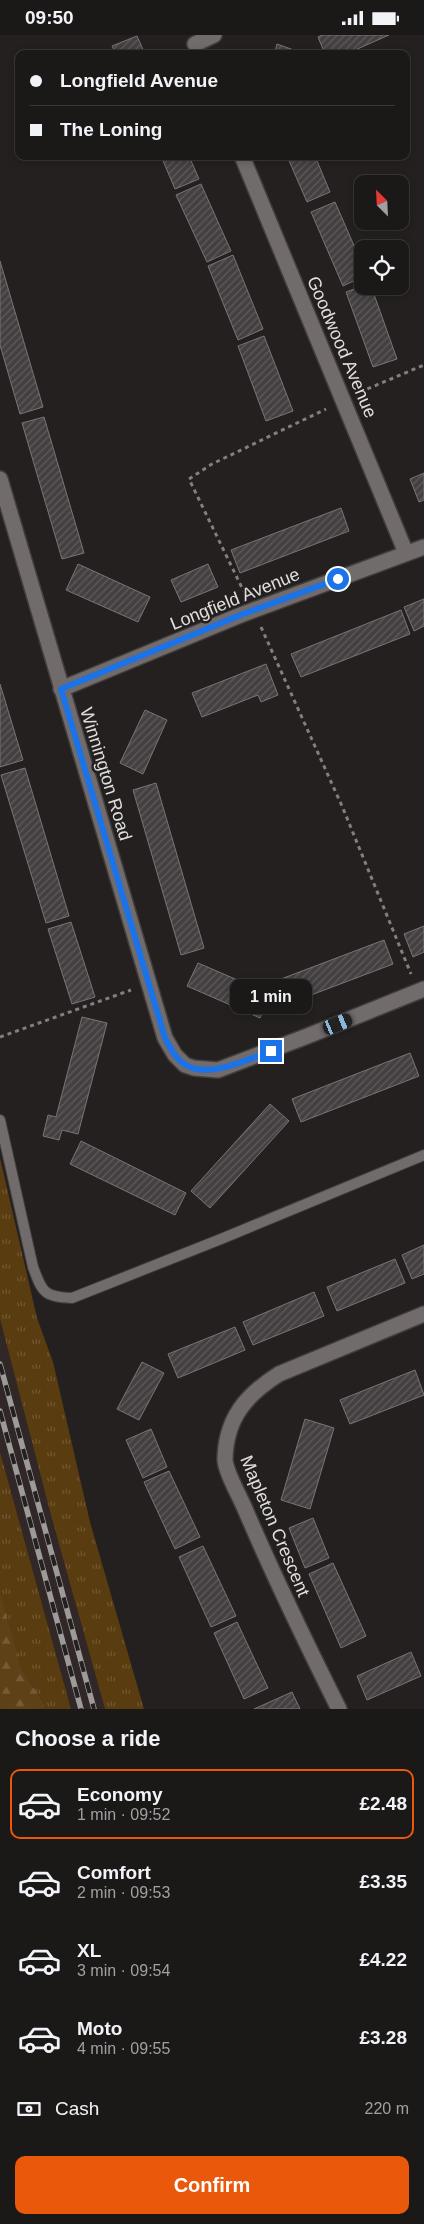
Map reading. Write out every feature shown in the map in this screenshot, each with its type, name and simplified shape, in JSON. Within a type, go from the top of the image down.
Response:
[{"type":"street","points":[[195,44],[214,35]]},
{"type":"street","name":"Goodwood Avenue","points":[[244,160],[406,553]]},
{"type":"street","name":"Winnington Road","points":[[0,479],[165,1038],[175,1055],[186,1065],[194,1068],[218,1070],[421,990]]},
{"type":"street","name":"Longfield Avenue","points":[[61,689],[253,610],[424,547]]},
{"type":"street","name":"Mapleton Crescent","points":[[340,1709],[280,1590],[225,1462],[228,1436],[239,1408],[258,1388],[279,1374],[424,1314]]},
{"type":"lane","points":[[0,1120],[32,1267],[41,1290],[54,1297],[72,1298],[222,1239],[424,1155]]},
{"type":"path","points":[[421,990],[342,805],[253,610],[189,479],[212,464],[290,429],[344,399],[424,365]]},
{"type":"path","points":[[0,1037],[149,984]]},
{"type":"shaded area","points":[[0,1319],[52,1519],[105,1709],[71,1709],[0,1452]]},
{"type":"green space","points":[[0,1158],[37,1318],[53,1362],[90,1522],[144,1709],[105,1709],[52,1519],[0,1319]]},
{"type":"green space","points":[[0,1452],[71,1709],[45,1709],[43,1702],[22,1671],[0,1709]]},
{"type":"green space","points":[[0,1593],[21,1669],[43,1702],[45,1709],[0,1709]]},
{"type":"building","points":[[322,35],[389,35],[355,50],[323,50],[318,37]]},
{"type":"building","points":[[137,36],[143,50],[114,50],[112,46]]},
{"type":"building","points":[[277,44],[294,50],[275,50]]},
{"type":"building","points":[[163,160],[191,160],[199,179],[175,189]]},
{"type":"building","points":[[289,160],[317,160],[330,192],[307,202]]},
{"type":"building","points":[[201,184],[231,251],[207,262],[176,195]]},
{"type":"building","points":[[335,202],[354,246],[354,281],[343,286],[311,212]]},
{"type":"building","points":[[233,255],[263,329],[238,340],[208,266]]},
{"type":"building","points":[[0,261],[43,407],[20,414],[0,345]]},
{"type":"building","points":[[354,289],[354,295],[374,295],[397,359],[373,367],[346,292]]},
{"type":"building","points":[[264,336],[293,411],[266,421],[238,346]]},
{"type":"building","points":[[44,417],[84,553],[62,559],[22,423]]},
{"type":"building","points":[[424,473],[424,500],[419,502],[410,479]]},
{"type":"building","points":[[341,508],[349,531],[240,573],[231,550]]},
{"type":"building","points":[[78,564],[150,597],[138,622],[66,590]]},
{"type":"building","points":[[208,564],[218,587],[181,602],[171,580]]},
{"type":"building","points":[[424,599],[424,626],[414,631],[404,607]]},
{"type":"building","points":[[401,610],[410,634],[301,677],[291,654]]},
{"type":"building","points":[[266,664],[278,695],[261,702],[258,695],[202,717],[192,693]]},
{"type":"building","points":[[0,684],[23,760],[0,767]]},
{"type":"building","points":[[145,710],[167,720],[143,774],[120,763]]},
{"type":"building","points":[[25,768],[69,916],[46,923],[1,775]]},
{"type":"building","points":[[156,783],[204,948],[181,955],[133,790]]},
{"type":"building","points":[[71,922],[95,997],[72,1004],[48,929]]},
{"type":"building","points":[[424,926],[424,952],[413,957],[404,934]]},
{"type":"building","points":[[384,940],[393,964],[290,1003],[281,979]]},
{"type":"building","points":[[198,963],[270,994],[260,1018],[187,986]]},
{"type":"building","points":[[82,1017],[107,1023],[78,1134],[62,1130],[59,1140],[43,1136],[48,1115],[56,1117]]},
{"type":"building","points":[[410,1053],[419,1076],[301,1122],[292,1099]]},
{"type":"building","points":[[270,1104],[289,1121],[210,1208],[191,1191]]},
{"type":"building","points":[[81,1141],[186,1193],[175,1215],[70,1164]]},
{"type":"building","points":[[424,1245],[424,1274],[412,1279],[402,1255]]},
{"type":"building","points":[[395,1259],[405,1283],[337,1311],[327,1287]]},
{"type":"building","points":[[314,1292],[324,1316],[253,1345],[243,1322]]},
{"type":"building","points":[[235,1327],[245,1350],[178,1378],[168,1354]]},
{"type":"building","points":[[142,1362],[164,1373],[139,1420],[117,1409]]},
{"type":"building","points":[[415,1370],[424,1395],[350,1424],[340,1400]]},
{"type":"building","points":[[305,1419],[334,1428],[310,1509],[281,1500]]},
{"type":"building","points":[[151,1429],[167,1467],[143,1478],[126,1440]]},
{"type":"building","points":[[169,1471],[200,1537],[175,1549],[144,1482]]},
{"type":"building","points":[[313,1518],[329,1558],[305,1568],[289,1528]]},
{"type":"building","points":[[203,1546],[236,1616],[211,1627],[179,1557]]},
{"type":"building","points":[[333,1563],[366,1636],[341,1648],[309,1574]]},
{"type":"building","points":[[237,1622],[268,1688],[244,1699],[214,1633]]},
{"type":"building","points":[[411,1652],[421,1676],[367,1700],[357,1676]]},
{"type":"building","points":[[292,1692],[300,1709],[254,1709]]},
{"type":"railway","points":[[0,1364],[94,1709]]},
{"type":"railway","points":[[0,1411],[81,1709]]},
{"type":"route","points":[[271,1051],[218,1070],[194,1068],[186,1065],[175,1055],[165,1038],[61,689],[243,614],[338,579]]}]
